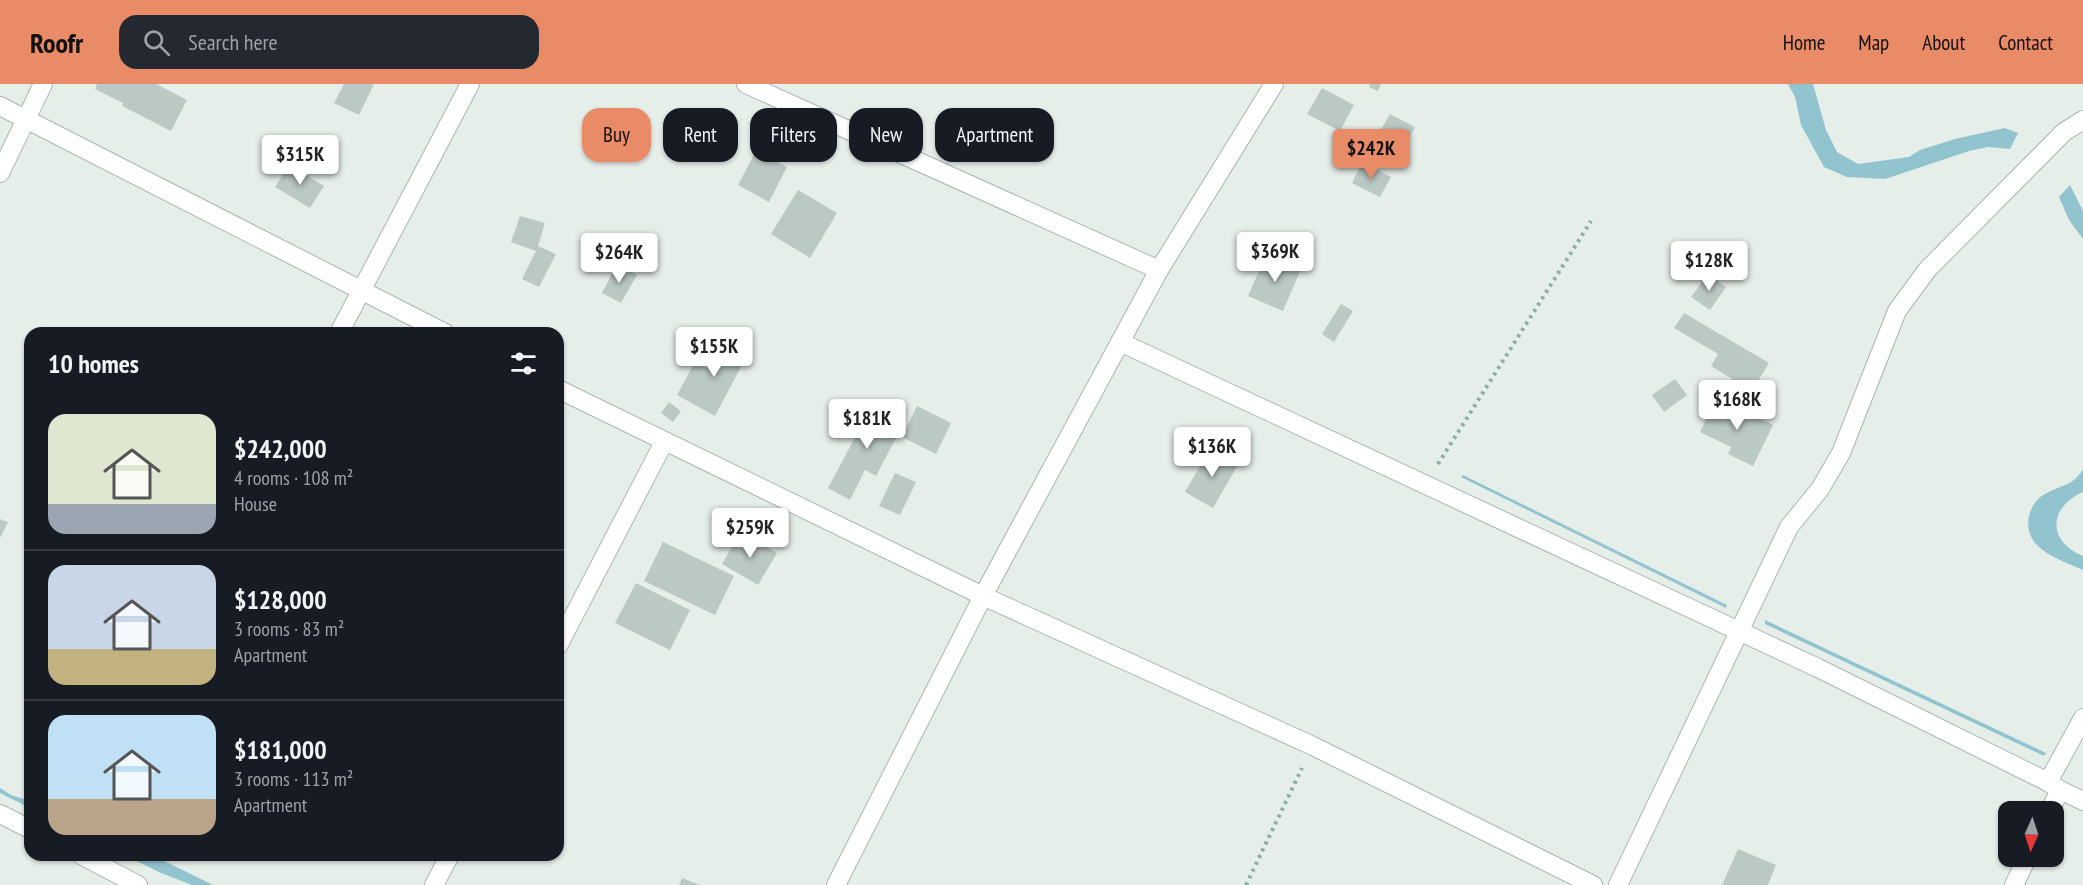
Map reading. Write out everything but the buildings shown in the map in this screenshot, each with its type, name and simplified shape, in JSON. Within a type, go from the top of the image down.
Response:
[{"type":"street","points":[[0,173],[43,84]]},
{"type":"street","points":[[342,327],[470,84]]},
{"type":"street","points":[[746,84],[1159,270]]},
{"type":"street","points":[[836,885],[983,596],[1159,270],[1274,84]]},
{"type":"street","points":[[0,106],[433,327]]},
{"type":"street","points":[[1618,885],[1790,527],[1820,489],[1841,453],[1897,311],[1927,270],[2064,132],[2083,120]]},
{"type":"street","points":[[1120,342],[1739,631],[2083,801]]},
{"type":"street","points":[[564,392],[983,596],[1313,746],[1593,885]]},
{"type":"street","points":[[564,634],[664,442]]},
{"type":"street","points":[[2051,801],[2054,786],[2083,718]]},
{"type":"street","points":[[0,814],[24,826]]},
{"type":"street","points":[[92,861],[138,885]]},
{"type":"street","points":[[434,885],[447,861]]},
{"type":"street","points":[[2014,885],[2023,867]]},
{"type":"path","points":[[1425,485],[1591,221]]},
{"type":"path","points":[[1245,885],[1313,746]]},
{"type":"water","points":[[1788,84],[1813,84],[1826,130],[1837,152],[1858,164],[1909,157],[1920,150],[1955,139],[2005,128],[2018,133],[2010,149],[1988,147],[1969,151],[1885,179],[1847,177],[1824,167],[1801,125],[1795,97]]},
{"type":"water","points":[[2070,185],[2083,211],[2083,239],[2069,220],[2059,197]]},
{"type":"water","points":[[2083,469],[2083,492],[2063,507],[2056,524],[2063,542],[2071,550],[2083,556],[2083,570],[2044,551],[2031,537],[2028,527],[2030,513],[2037,500],[2071,482]]},
{"type":"water","points":[[1463,475],[1727,605],[1726,608],[1461,477]]},
{"type":"water","points":[[1765,620],[2046,753],[2044,756],[1765,624]]},
{"type":"water","points":[[0,788],[24,799],[24,805],[0,793]]},
{"type":"water","points":[[136,861],[164,861],[213,885],[192,885]]}]
